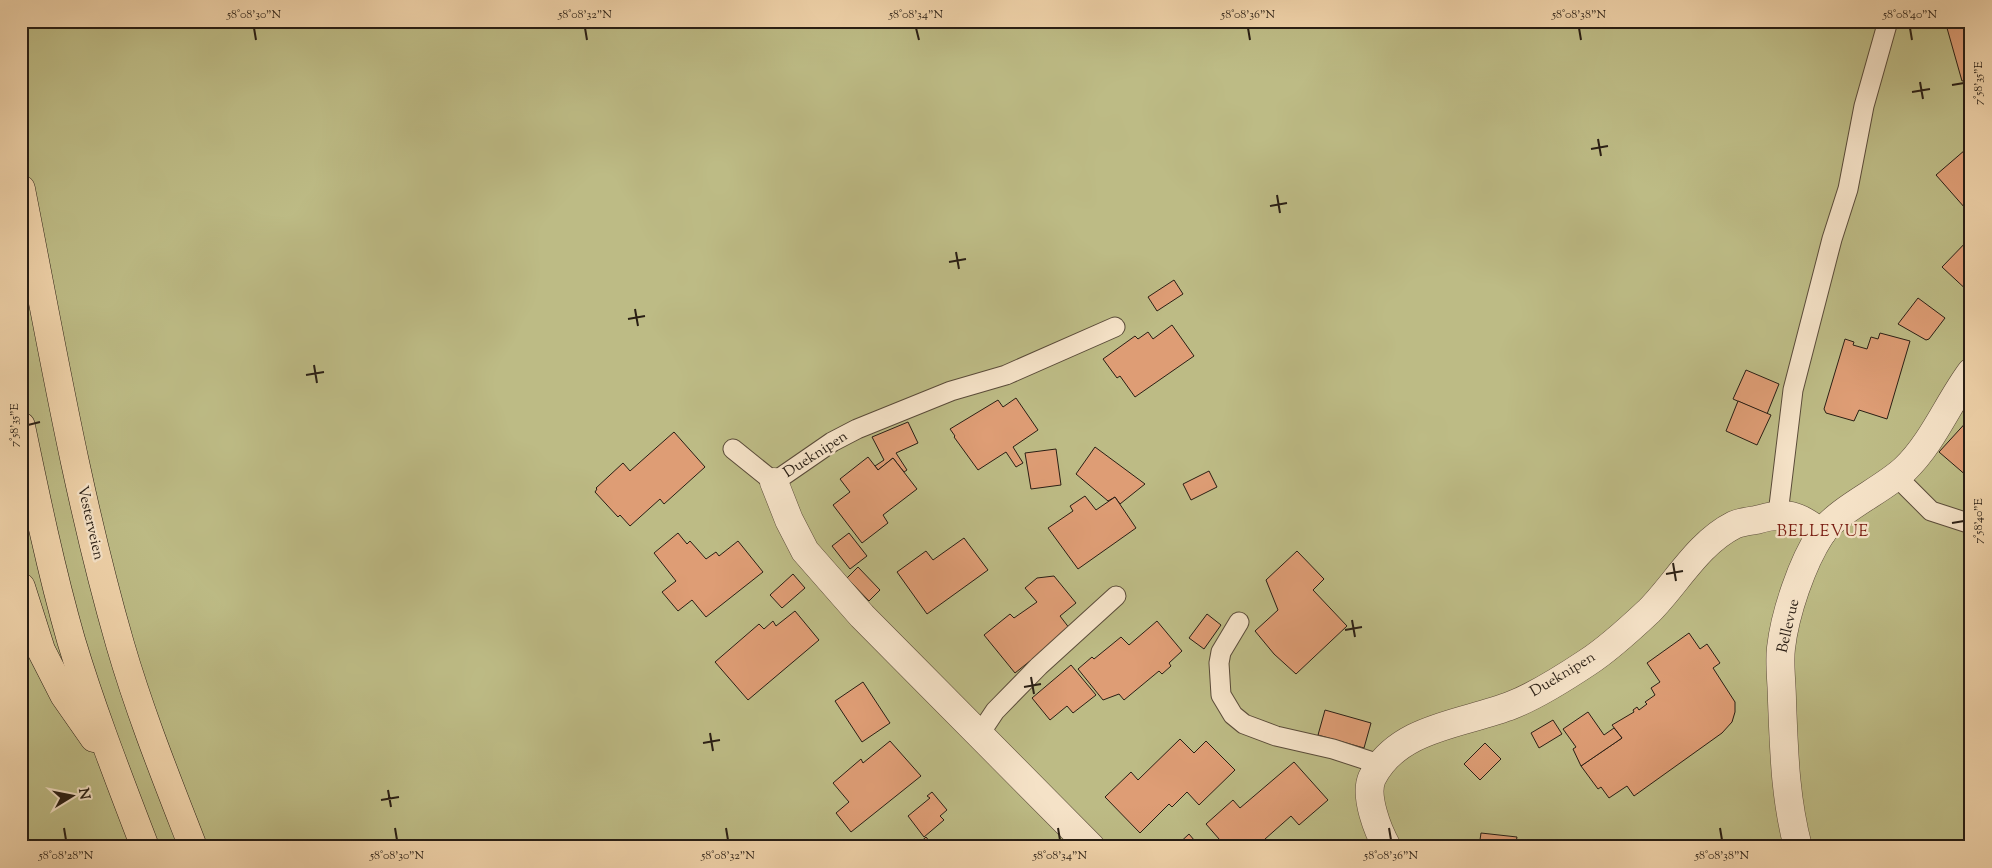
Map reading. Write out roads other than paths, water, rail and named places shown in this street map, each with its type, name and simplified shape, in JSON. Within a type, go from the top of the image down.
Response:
[{"type":"highway","name":"Vesterveien","points":[[21,189],[91,535],[120,645],[158,755],[193,847]]},
{"type":"highway","points":[[21,426],[51,564],[71,640],[113,764],[145,847]]},
{"type":"highway","points":[[21,586],[41,650],[64,695],[113,764]]},
{"type":"street","name":"Bellevue","points":[[1798,847],[1790,817],[1785,782],[1781,648],[1806,563],[1822,532],[1850,508],[1905,469],[1932,434],[1956,392],[1971,372]]},
{"type":"street","name":"Dueknipen","points":[[774,482],[789,520],[805,552],[862,616],[1091,847]]},
{"type":"street","name":"Dueknipen","points":[[1387,847],[1380,834],[1370,802],[1372,779],[1389,756],[1412,738],[1439,726],[1513,705],[1589,662],[1649,611],[1707,545],[1734,525],[1778,514],[1802,519],[1822,532]]},
{"type":"lane","points":[[1778,514],[1793,390],[1832,239],[1848,189],[1864,106],[1888,21]]},
{"type":"lane","name":"Dueknipen","points":[[774,482],[832,442],[857,428],[951,391],[1006,375],[1115,327]]},
{"type":"lane","points":[[733,449],[774,482]]},
{"type":"lane","points":[[1896,476],[1931,511],[1971,524]]},
{"type":"lane","points":[[979,735],[995,711],[1076,631],[1116,596]]},
{"type":"lane","points":[[1239,622],[1221,652],[1219,663],[1221,695],[1233,715],[1244,724],[1276,736],[1333,749],[1382,765]]},
{"type":"district","name":"BELLEVUE","points":[[1823,532]]}]
